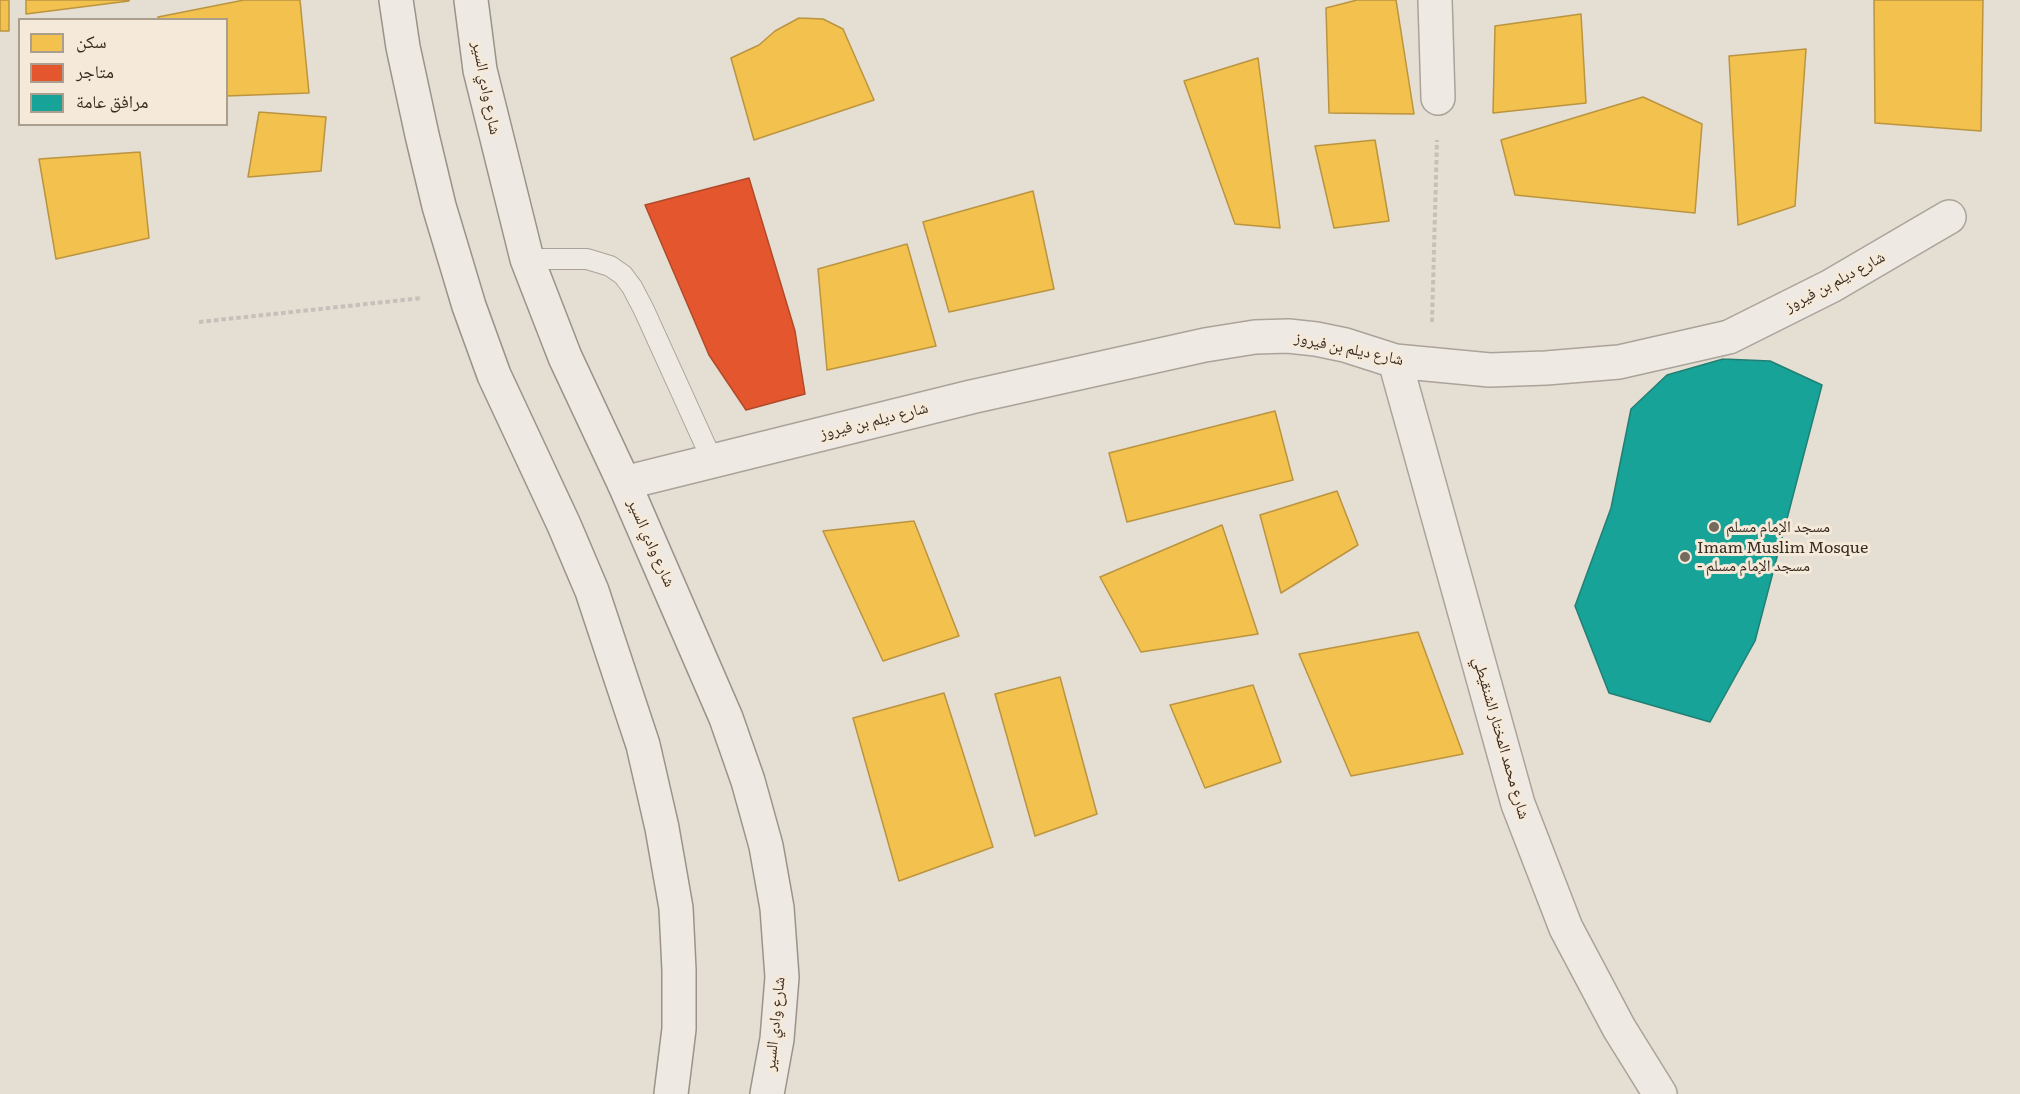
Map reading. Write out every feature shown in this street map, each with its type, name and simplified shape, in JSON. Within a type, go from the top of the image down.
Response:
[{"type":"main road","points":[[396,0],[403,47],[422,135],[439,206],[465,294],[495,375],[592,591],[643,745],[662,828],[676,908],[679,1029],[671,1094]]},
{"type":"main road","name":"شارع وادي السير","points":[[471,0],[480,70],[527,259],[565,357],[624,483],[726,718],[748,780],[766,846],[777,908],[782,977],[777,1039],[767,1094]]},
{"type":"main road","points":[[1435,0],[1438,98]]},
{"type":"main road","name":"شارع ديلم بن فيروز","points":[[624,483],[970,397],[1205,345],[1255,337],[1288,336],[1316,339],[1346,345],[1395,361],[1490,370],[1618,362],[1729,337],[1831,286],[1950,217]]},
{"type":"main road","name":"شارع محمد المختار الشنقيطي","points":[[1395,361],[1518,804],[1566,928],[1619,1028],[1660,1094]]},
{"type":"lane","points":[[527,259],[587,259],[610,266],[622,275],[632,287],[644,310],[713,462]]},
{"type":"path","points":[[1430,364],[1438,98]]},
{"type":"path","points":[[199,322],[465,294]]},
{"type":"building: سكن","points":[[0,0],[9,0],[9,31],[0,31]]},
{"type":"building: سكن","points":[[26,0],[129,0],[129,1],[26,14]]},
{"type":"building: سكن","points":[[244,0],[300,0],[309,93],[228,96],[228,18],[158,17]]},
{"type":"building: سكن","points":[[1357,0],[1396,0],[1414,114],[1329,113],[1326,8]]},
{"type":"building: سكن","points":[[1874,0],[1983,0],[1981,131],[1875,123]]},
{"type":"building: سكن","points":[[1581,14],[1586,103],[1493,113],[1495,26]]},
{"type":"building: سكن","points":[[799,18],[823,19],[843,29],[874,100],[754,140],[731,58],[759,45],[775,31]]},
{"type":"building: سكن","points":[[1806,49],[1795,206],[1738,225],[1729,56]]},
{"type":"building: سكن","points":[[1258,58],[1280,228],[1235,224],[1184,81]]},
{"type":"building: سكن","points":[[1643,97],[1702,124],[1695,213],[1515,195],[1501,140]]},
{"type":"building: سكن","points":[[259,112],[326,117],[321,171],[248,177]]},
{"type":"building: سكن","points":[[1375,140],[1389,221],[1334,228],[1315,146]]},
{"type":"building: سكن","points":[[140,152],[149,238],[56,259],[39,159]]},
{"type":"building: سكن","points":[[1033,191],[1054,289],[949,312],[923,222]]},
{"type":"building: سكن","points":[[907,244],[936,346],[827,370],[818,269]]},
{"type":"building: سكن","points":[[1275,411],[1293,480],[1127,522],[1109,453]]},
{"type":"building: سكن","points":[[1337,491],[1358,545],[1281,593],[1260,515]]},
{"type":"building: سكن","points":[[914,521],[959,636],[883,661],[823,531]]},
{"type":"building: سكن","points":[[1222,525],[1258,634],[1141,652],[1100,577]]},
{"type":"building: سكن","points":[[1418,632],[1463,754],[1351,776],[1299,654]]},
{"type":"building: سكن","points":[[1060,677],[1097,814],[1035,836],[995,694]]},
{"type":"building: سكن","points":[[1253,685],[1281,762],[1205,788],[1170,705]]},
{"type":"building: سكن","points":[[944,693],[993,847],[899,881],[853,718]]},
{"type":"building: متاجر","points":[[749,178],[795,331],[805,394],[746,410],[709,355],[645,205]]},
{"type":"building: مرافق عامة","name":"Imam Muslim Mosque - مسجد الإمام مسلم","points":[[1723,359],[1770,361],[1822,385],[1755,641],[1710,722],[1609,693],[1575,606],[1611,508],[1631,409],[1667,375]]},
{"type":"place","name":"مسجد الإمام مسلم","points":[[1714,527]]},
{"type":"place","name":"Imam Muslim Mosque - مسجد الإمام مسلم","points":[[1685,557]]}]
